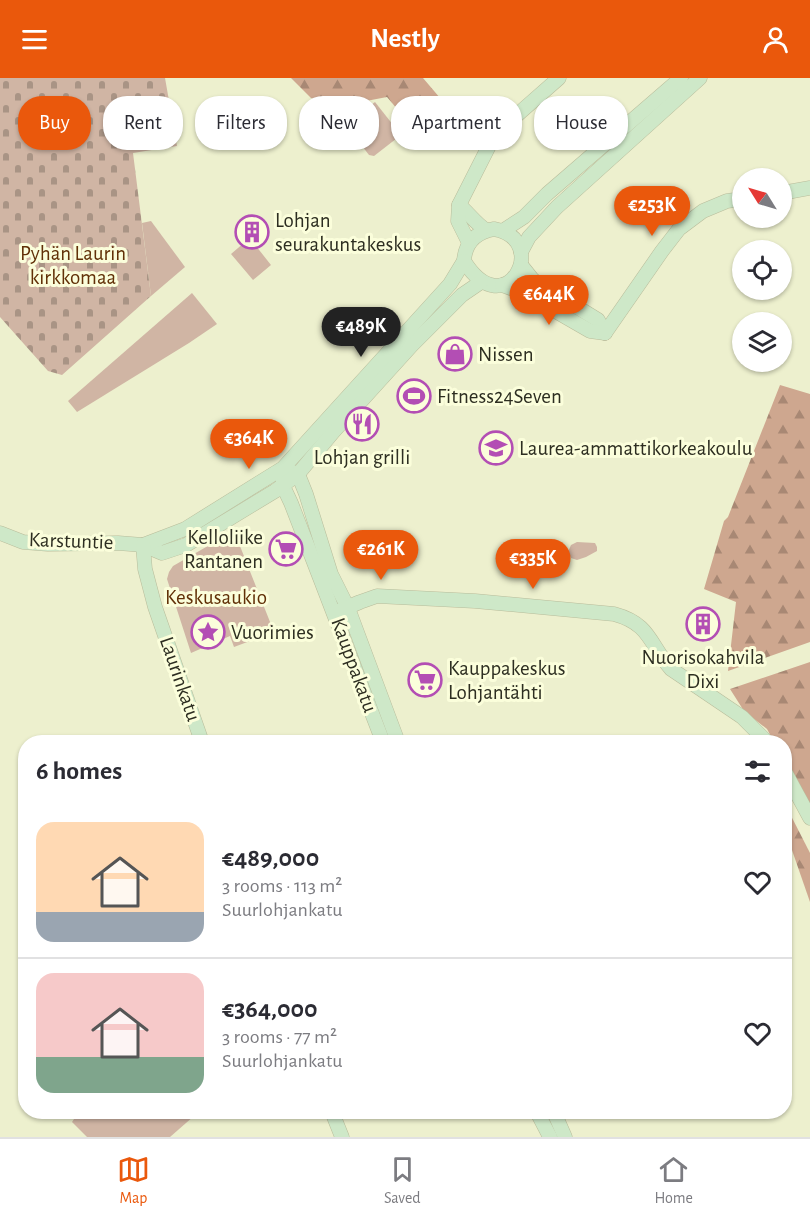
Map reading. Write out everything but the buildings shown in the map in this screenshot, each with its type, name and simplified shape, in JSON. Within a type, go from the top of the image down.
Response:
[{"type":"main road","points":[[469,243],[458,221],[459,205],[492,140],[559,78]]},
{"type":"main road","points":[[504,231],[524,217],[547,194],[681,78]]},
{"type":"main road","points":[[502,285],[513,279],[519,272],[529,237],[557,207],[700,78]]},
{"type":"main road","points":[[792,191],[810,188]]},
{"type":"main road","points":[[605,333],[679,229],[703,212],[732,200]]},
{"type":"main road","points":[[459,205],[486,230]]},
{"type":"main road","points":[[486,230],[504,231],[514,238],[521,259],[533,280],[598,320],[605,333],[590,331],[524,293],[502,285],[481,282],[464,261],[469,243],[476,235],[486,230]]},
{"type":"main road","points":[[143,545],[185,529],[283,468],[450,284],[464,261]]},
{"type":"main road","name":"Karstuntie","points":[[0,533],[23,542],[118,543],[143,545],[162,553],[186,545],[298,474],[334,430],[412,345],[462,295],[481,282]]},
{"type":"main road","points":[[283,468],[298,474]]},
{"type":"main road","name":"Kauppakatu","points":[[283,468],[282,486],[295,513],[380,735]]},
{"type":"main road","name":"Kauppakatu","points":[[298,474],[331,574],[348,608],[395,735]]},
{"type":"main road","name":"Laurinkatu","points":[[143,545],[145,569],[155,607],[200,735]]},
{"type":"main road","points":[[334,613],[378,596],[476,601],[623,616],[644,630],[671,669],[742,717],[760,735]]},
{"type":"main road","points":[[792,785],[810,818]]},
{"type":"main road","points":[[335,1119],[342,1137]]},
{"type":"main road","points":[[541,1119],[550,1137]]},
{"type":"main road","points":[[557,1119],[565,1137]]},
{"type":"green space","name":"Pyhän Laurin kirkkomaa","points":[[0,78],[165,78],[168,96],[103,96],[103,150],[152,150],[133,153],[151,296],[62,375],[48,371],[0,317]]},
{"type":"green space","points":[[291,78],[423,78],[438,96],[391,96],[391,102],[387,97],[379,99],[379,96],[309,96]]},
{"type":"green space","points":[[379,107],[391,122],[391,143],[374,156],[369,155],[365,150],[379,150]]},
{"type":"green space","points":[[151,221],[185,267],[151,296],[142,223]]},
{"type":"green space","points":[[252,236],[254,239],[252,241],[271,265],[253,280],[231,254]]},
{"type":"green space","points":[[192,293],[217,324],[77,412],[68,401]]},
{"type":"green space","points":[[780,385],[810,394],[810,642],[728,671],[736,602],[704,589],[724,521],[728,517]]},
{"type":"green space","name":"Keskusaukio","points":[[234,531],[274,632],[234,647],[230,636],[191,653],[167,579],[169,572],[173,566]]},
{"type":"green space","points":[[577,542],[595,543],[597,551],[577,560],[571,558],[568,552],[571,545]]},
{"type":"green space","points":[[810,662],[810,806],[792,774],[792,735],[770,735],[767,729],[744,711],[730,689]]},
{"type":"green space","points":[[792,818],[810,853],[810,902],[792,850]]},
{"type":"green space","points":[[74,1119],[191,1119],[170,1137],[87,1137],[72,1122]]},
{"type":"place","name":"Lohjan seurakuntakeskus","points":[[252,232]]},
{"type":"place","name":"Nissen","points":[[455,354]]},
{"type":"place","name":"Fitness24Seven","points":[[414,396]]},
{"type":"place","name":"Lohjan grilli","points":[[362,424]]},
{"type":"place","name":"Laurea-ammattikorkeakoulu","points":[[496,448]]},
{"type":"place","name":"Kelloliike Rantanen","points":[[286,549]]},
{"type":"place","name":"Nuorisokahvila Dixi","points":[[703,624]]},
{"type":"place","name":"Vuorimies","points":[[208,632]]},
{"type":"place","name":"Kauppakeskus Lohjantähti","points":[[425,680]]}]
